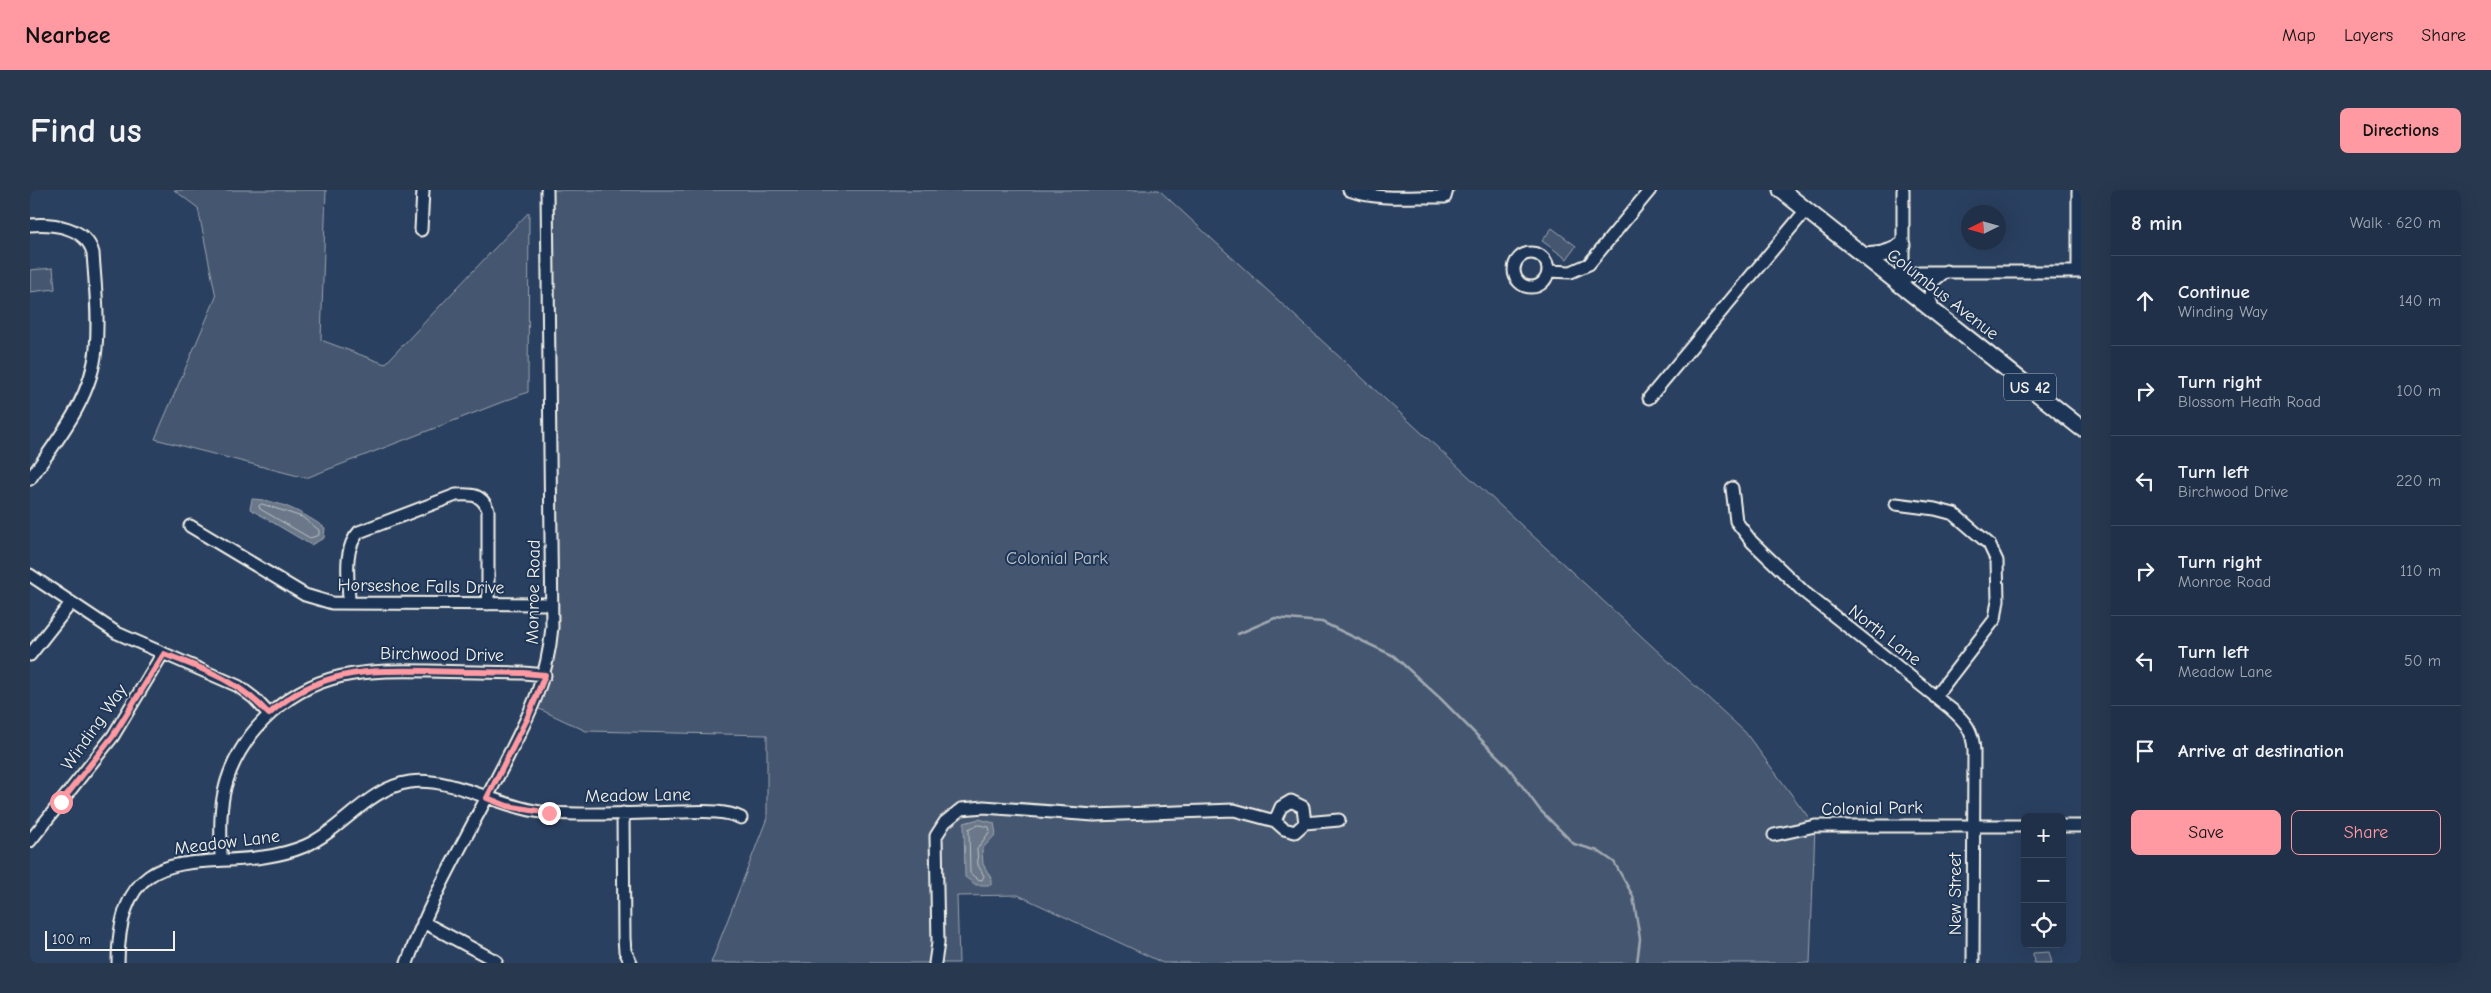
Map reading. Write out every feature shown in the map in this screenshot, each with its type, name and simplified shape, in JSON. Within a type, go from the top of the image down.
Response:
[{"type":"main road","name":"Columbus Avenue","points":[[1781,190],[2081,428]]},
{"type":"main road","points":[[1864,256],[1883,255],[1902,245]]},
{"type":"street","points":[[421,230],[423,190]]},
{"type":"street","name":"Monroe Road","points":[[406,963],[423,922],[527,719],[545,675],[550,644],[551,604],[547,190]]},
{"type":"street","points":[[1349,190],[1360,194],[1380,196],[1445,197],[1447,190]]},
{"type":"street","points":[[1548,271],[1571,272],[1589,264],[1650,190]]},
{"type":"street","points":[[1898,282],[1903,263],[1903,190]]},
{"type":"street","points":[[1898,282],[1919,272],[2080,272],[2078,190]]},
{"type":"street","points":[[1648,398],[1806,210]]},
{"type":"street","points":[[30,225],[49,225],[74,231],[85,237],[93,253],[98,330],[94,362],[83,398],[60,436],[30,479]]},
{"type":"street","points":[[1934,311],[1930,299],[1930,283],[1946,271]]},
{"type":"street","name":"North Lane","points":[[1732,488],[1736,521],[1752,542],[1804,592],[1965,722],[1973,738],[1972,825]]},
{"type":"street","points":[[349,603],[348,552],[352,540],[359,532],[456,495],[468,494],[484,500],[488,510],[488,604]]},
{"type":"street","points":[[1896,504],[1935,509],[1954,514],[1989,544],[1997,561],[1998,600],[1995,619],[1935,697]]},
{"type":"street","name":"Horseshoe Falls Drive","points":[[190,526],[305,595],[332,603],[551,604]]},
{"type":"street","points":[[30,575],[117,633],[213,673],[238,686],[254,698],[269,714]]},
{"type":"street","points":[[30,656],[71,603]]},
{"type":"street","name":"Winding Way","points":[[30,841],[113,736],[164,654]]},
{"type":"street","name":"Birchwood Drive","points":[[221,860],[222,808],[228,776],[246,742],[269,714],[308,686],[326,679],[354,673],[406,671],[545,675]]},
{"type":"street","name":"Meadow Lane","points":[[118,963],[120,923],[124,911],[136,889],[156,873],[179,863],[263,859],[285,854],[307,845],[346,820],[376,795],[399,785],[430,782],[487,798],[507,806],[549,813],[704,812],[730,814],[742,818]]},
{"type":"street","points":[[1275,821],[1281,808],[1291,801],[1303,808],[1305,823]]},
{"type":"street","points":[[935,963],[938,942],[936,836],[945,822],[962,809],[984,806],[1094,815],[1234,810],[1275,821],[1284,829],[1295,832],[1305,823],[1339,820]]},
{"type":"street","points":[[623,813],[624,938],[625,951],[631,963]]},
{"type":"street","name":"New Street","points":[[1972,825],[1973,963]]},
{"type":"street","name":"Colonial Park","points":[[1774,835],[1815,826],[2021,826]]},
{"type":"street","points":[[2066,826],[2081,826]]},
{"type":"street","points":[[423,922],[496,961]]},
{"type":"green space","points":[[174,190],[326,190],[321,340],[385,364],[529,212],[528,392],[306,478],[155,439],[216,297],[198,208]]},
{"type":"green space","name":"Colonial Park","points":[[547,190],[1159,190],[1745,732],[1815,826],[1810,963],[1163,963],[1018,895],[957,896],[959,963],[711,963],[767,818],[767,735],[586,731],[533,706],[550,652]]},
{"type":"green space","points":[[1552,228],[1576,246],[1567,259],[1542,241]]},
{"type":"green space","points":[[53,268],[55,289],[30,292],[30,270]]},
{"type":"green space","points":[[2049,952],[2052,963],[2034,963],[2033,953]]},
{"type":"water","points":[[252,499],[272,502],[300,512],[325,528],[324,538],[311,545],[250,509]]},
{"type":"water","points":[[979,819],[994,823],[996,834],[982,849],[983,864],[991,878],[991,885],[976,885],[965,877],[964,823]]},
{"type":"waterway","points":[[1238,634],[1275,618],[1322,622],[1394,656],[1441,699],[1508,767],[1540,810],[1574,844],[1598,851],[1614,862],[1633,896],[1640,939],[1637,963]]},
{"type":"route","points":[[61,802],[113,736],[164,654],[213,673],[238,686],[254,698],[269,714],[291,696],[308,686],[326,679],[364,671],[524,673],[545,675],[538,696],[487,798],[507,806],[549,813]]}]
